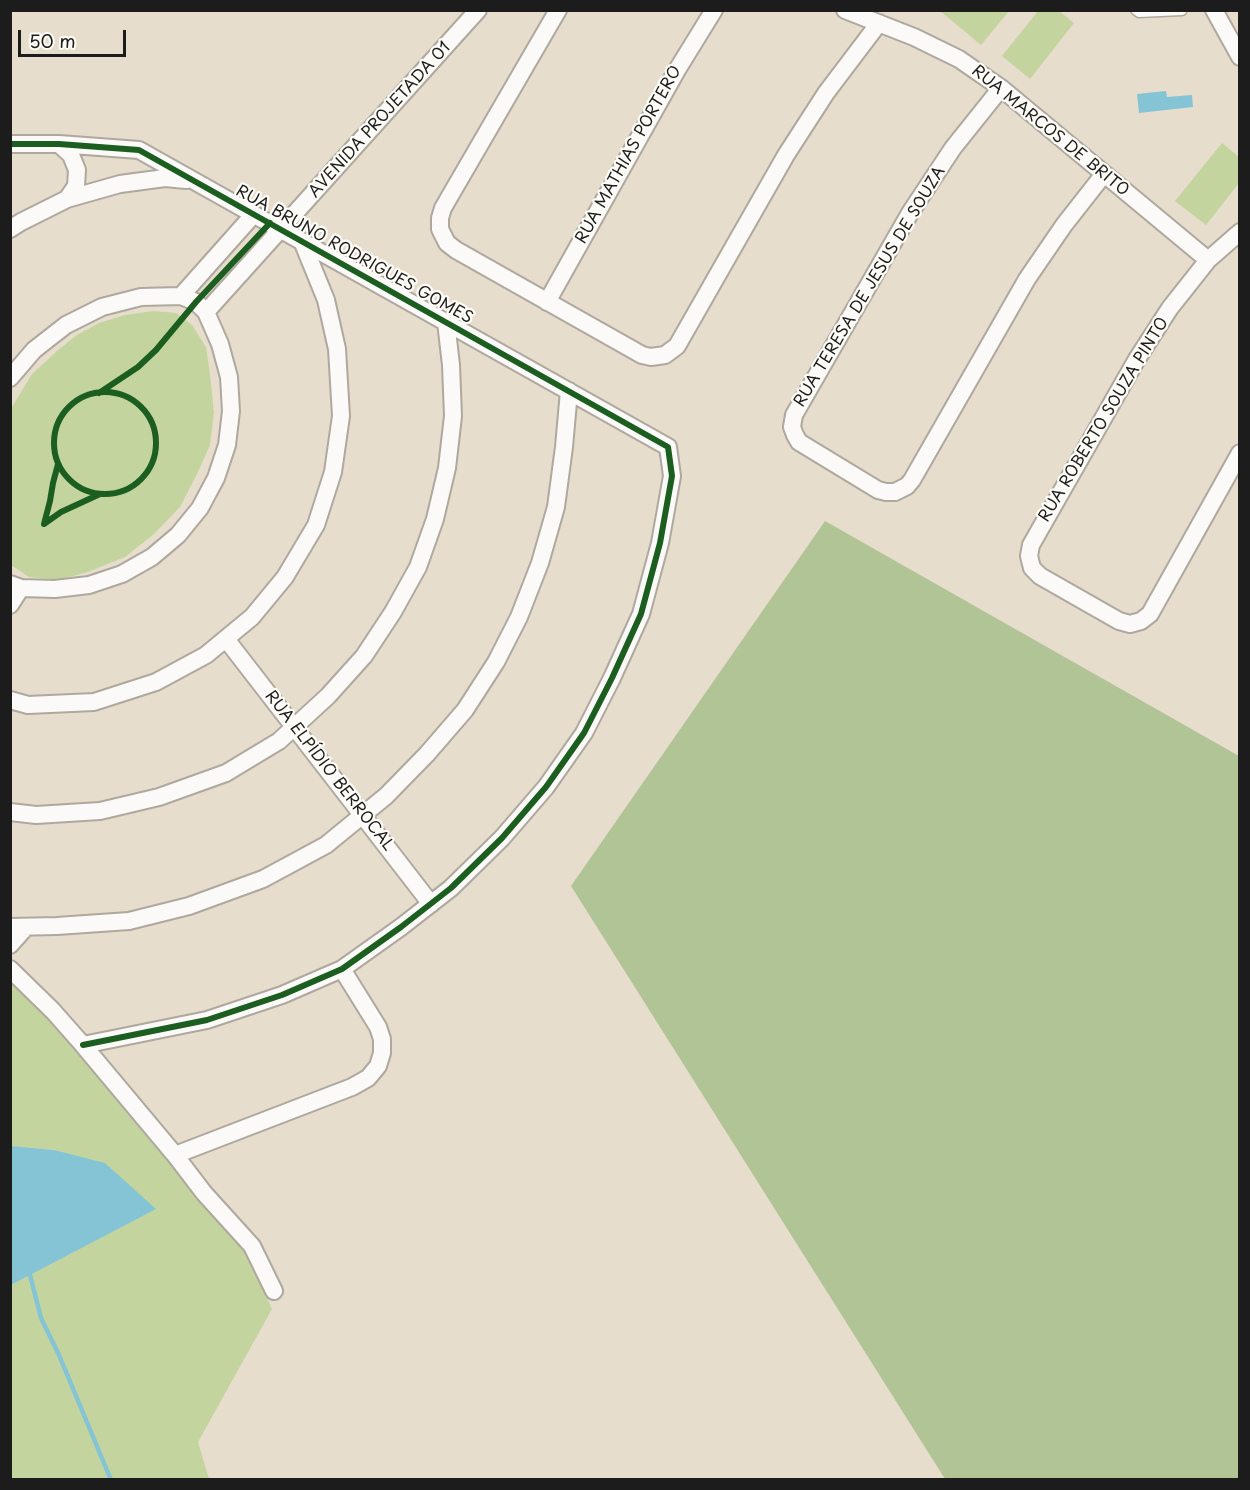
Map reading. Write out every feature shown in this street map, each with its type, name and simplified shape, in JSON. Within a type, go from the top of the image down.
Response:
[{"type":"street","name":"AVENIDA PROJETADA 01","points":[[206,312],[478,10]]},
{"type":"street","points":[[558,10],[442,208],[440,229],[444,239],[451,247],[642,355],[651,357],[665,355],[679,342],[786,155],[826,93],[879,23]]},
{"type":"street","name":"RUA MATHIAS PORTERO","points":[[547,302],[677,70],[714,10]]},
{"type":"street","name":"RUA MARCOS DE BRITO","points":[[845,10],[914,37],[959,59],[1001,88],[1208,260]]},
{"type":"street","points":[[1214,10],[1234,36],[1239,57]]},
{"type":"street","name":"RUA TERESA DE JESUS DE SOUZA","points":[[1001,88],[953,148],[910,213],[794,415],[793,431],[796,439],[802,445],[878,490],[895,492],[907,486],[1027,279],[1064,225],[1104,174]]},
{"type":"street","name":"RUA BRUNO RODRIGUES GOMES","points":[[10,144],[59,144],[139,150],[668,447],[672,476],[660,543],[641,614],[584,733],[546,787],[502,838],[451,888],[431,903]]},
{"type":"street","points":[[59,144],[71,155],[77,170],[76,186],[67,199]]},
{"type":"street","points":[[10,229],[67,199],[120,184],[165,178],[195,181]]},
{"type":"street","points":[[181,296],[254,214]]},
{"type":"street","name":"RUA ROBERTO SOUZA PINTO","points":[[1239,232],[1208,260],[1170,308],[1137,359],[1031,545],[1029,560],[1034,571],[1119,621],[1134,624],[1145,620],[1239,453]]},
{"type":"street","points":[[10,700],[28,705],[94,702],[156,682],[206,655],[226,639],[252,617],[285,577],[316,525],[333,472],[341,416],[337,349],[326,300],[302,241]]},
{"type":"street","points":[[10,378],[34,350],[58,331],[102,307],[141,297],[181,296],[196,302],[206,312],[220,344],[229,377],[231,411],[227,445],[216,478],[200,508],[178,535],[152,557],[122,574],[89,585],[55,590],[16,586],[10,605]]},
{"type":"street","points":[[10,812],[36,814],[100,811],[159,797],[226,773],[279,741],[328,696],[364,656],[393,612],[418,567],[435,519],[447,468],[453,416],[446,322]]},
{"type":"street","points":[[10,945],[18,927],[129,921],[189,906],[263,879],[326,845],[394,788],[465,710],[496,662],[519,617],[540,563],[556,507],[569,391]]},
{"type":"street","name":"RUA ELPÍDIO BERROCAL","points":[[226,639],[431,903]]},
{"type":"street","points":[[83,1045],[207,1020],[282,995],[342,969],[431,903]]},
{"type":"street","points":[[10,969],[83,1045],[204,1193],[252,1246],[274,1291]]},
{"type":"street","points":[[175,1155],[352,1087],[368,1078],[378,1066],[382,1039],[378,1027],[342,969]]},
{"type":"lane","points":[[1135,10],[1139,13],[1182,10]]},
{"type":"green space","points":[[939,10],[1009,10],[1009,11],[981,45]]},
{"type":"green space","points":[[1038,11],[1059,11],[1074,23],[1030,79],[1002,56]]},
{"type":"green space","points":[[1222,143],[1239,157],[1239,183],[1206,225],[1175,201]]},
{"type":"green space","points":[[153,311],[176,313],[192,325],[206,347],[214,413],[210,445],[197,474],[180,507],[154,534],[125,557],[88,572],[58,580],[29,577],[11,565],[10,411],[32,374],[77,335],[99,323],[125,315]]},
{"type":"green space","points":[[825,521],[1239,756],[1239,1479],[945,1479],[571,886]]},
{"type":"green space","points":[[10,983],[47,1016],[78,1049],[199,1198],[246,1251],[272,1309],[198,1442],[209,1479],[11,1479],[11,1285],[155,1209],[54,1150],[11,1146]]},
{"type":"water","points":[[1166,91],[1167,97],[1192,95],[1193,107],[1139,113],[1137,94]]},
{"type":"water","points":[[11,1146],[54,1150],[105,1163],[156,1209],[11,1285]]},
{"type":"waterway","points":[[29,1271],[41,1318],[59,1355],[111,1480]]},
{"type":"cycle path","points":[[10,144],[59,144],[139,150],[668,447],[672,476],[660,543],[641,614],[584,733],[546,787],[502,838],[451,888],[342,969],[282,995],[207,1020],[83,1045]]},
{"type":"cycle path","points":[[99,393],[138,367],[156,350],[196,302],[270,223]]},
{"type":"cycle path","points":[[105,392],[124,396],[141,407],[152,424],[156,443],[152,462],[141,479],[124,490],[105,494],[86,490],[69,479],[58,462],[54,443],[58,424],[69,407],[86,396],[105,392]]},
{"type":"cycle path","points":[[58,464],[44,524],[61,512],[100,494]]}]
